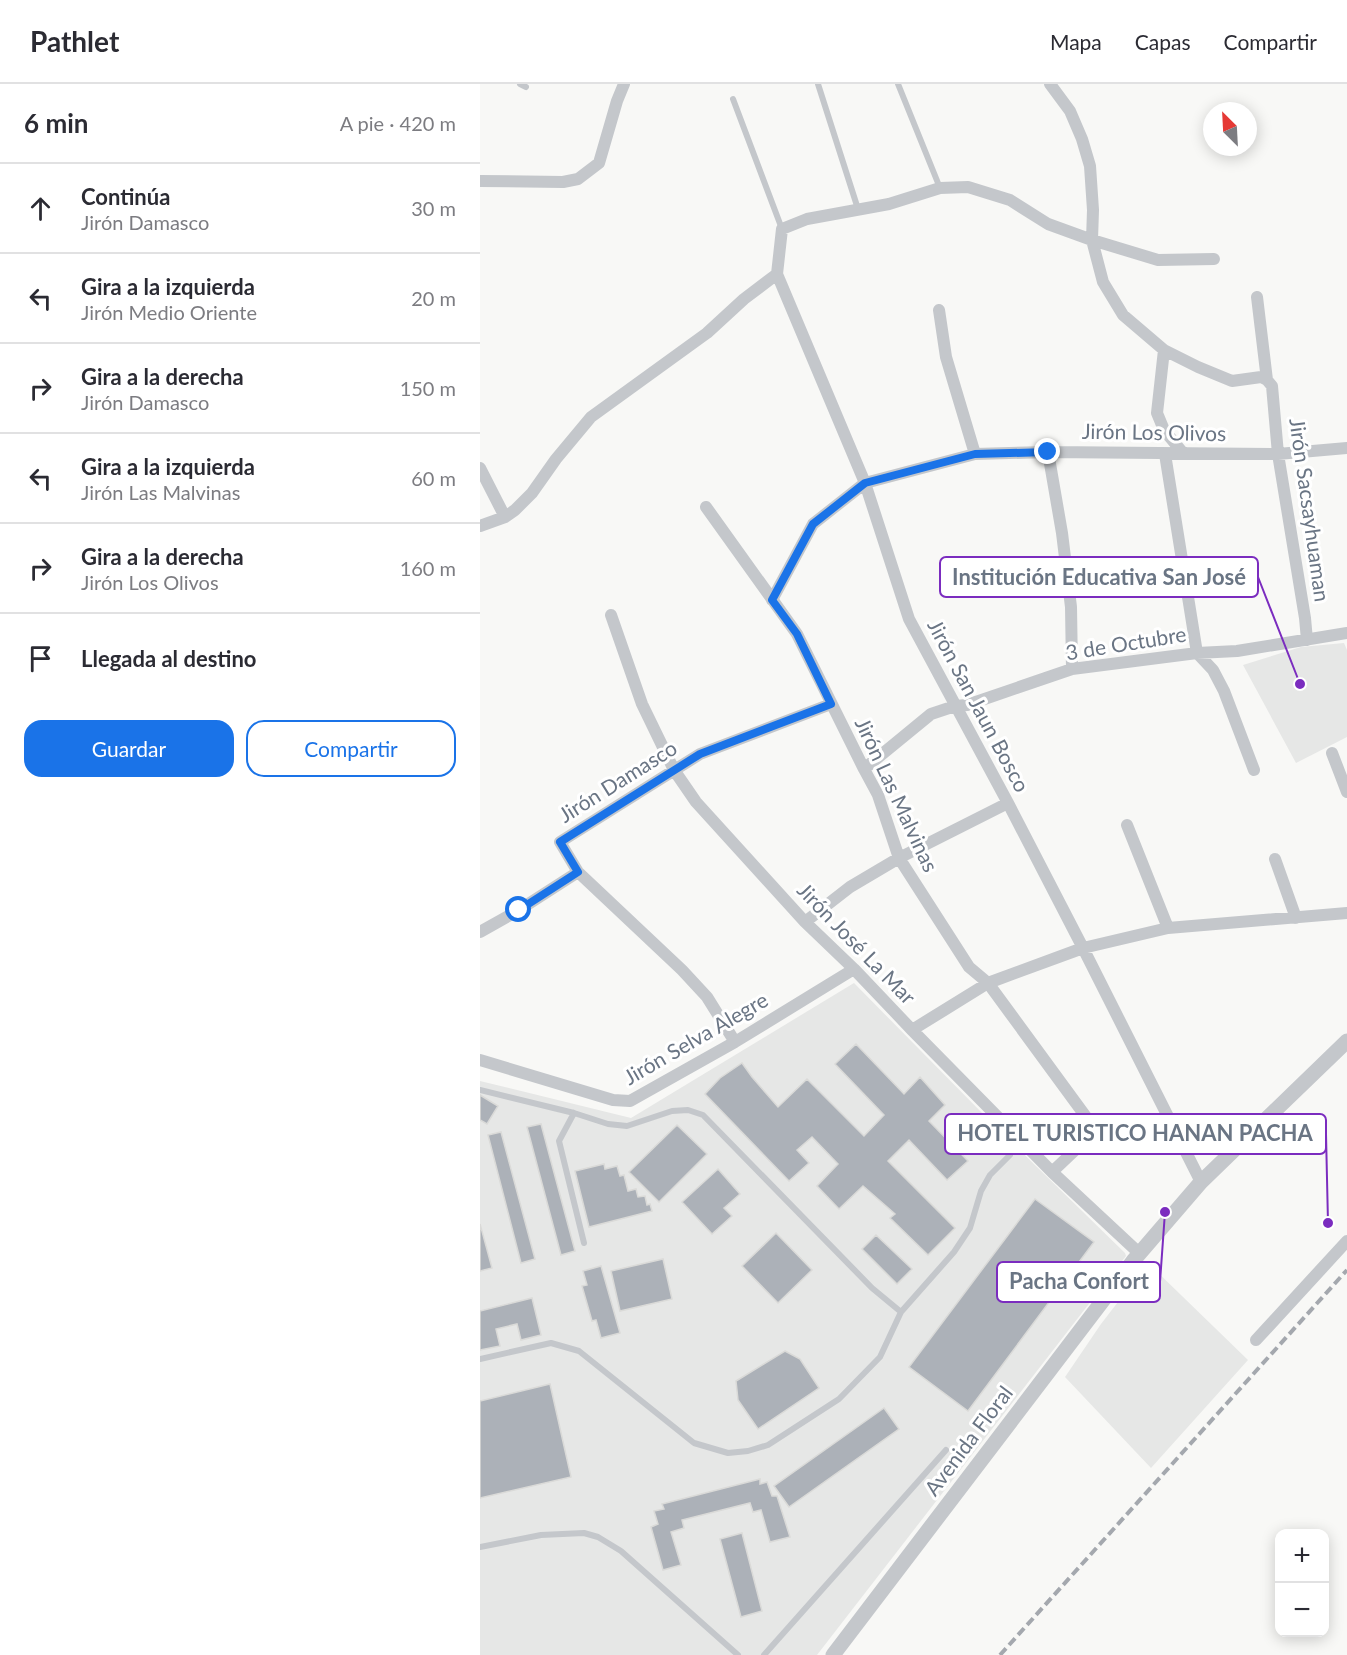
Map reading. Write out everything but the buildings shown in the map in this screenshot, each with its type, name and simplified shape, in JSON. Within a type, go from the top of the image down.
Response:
[{"type":"street","points":[[480,181],[563,182],[578,179],[598,163],[616,101],[624,84]]},
{"type":"street","points":[[1050,84],[1070,111],[1082,140],[1090,166],[1093,210],[1092,240],[1102,282],[1123,315],[1164,350],[1198,367],[1232,381],[1261,377],[1270,383]]},
{"type":"street","points":[[782,229],[807,219],[889,204],[940,188],[968,187],[1010,200],[1048,224],[1158,260],[1214,260]]},
{"type":"street","name":"Jirón San Jaun Bosco","points":[[782,229],[777,274],[865,483],[909,619],[1083,948],[1201,1182]]},
{"type":"street","points":[[480,526],[505,517],[515,510],[532,493],[556,459],[591,417],[707,333],[744,299],[777,274]]},
{"type":"street","name":"Jirón Sacsayhuaman","points":[[1257,297],[1278,454],[1307,640]]},
{"type":"street","points":[[939,310],[946,357],[975,454]]},
{"type":"street","points":[[1164,350],[1157,413],[1164,430],[1183,453]]},
{"type":"street","name":"Jirón Los Olivos","points":[[772,600],[813,524],[865,483],[975,454],[1048,452],[1278,454],[1347,448]]},
{"type":"street","points":[[1048,452],[1062,533],[1071,607],[1072,669]]},
{"type":"street","points":[[1165,454],[1197,653],[1213,670],[1224,691],[1254,770]]},
{"type":"street","points":[[480,468],[505,517]]},
{"type":"street","name":"Jirón Las Malvinas","points":[[706,507],[797,634],[878,795],[899,858],[969,967],[988,983],[1092,1125],[1091,1135],[1052,1172]]},
{"type":"street","name":"Jirón José La Mar","points":[[611,615],[642,704],[674,770],[696,802],[805,922],[854,969],[1052,1172],[1139,1253]]},
{"type":"street","name":"3 de Octubre","points":[[864,769],[931,714],[966,705],[1072,669],[1197,653],[1237,651],[1347,633]]},
{"type":"street","name":"Jirón Damasco","points":[[578,872],[560,842],[700,754],[831,704]]},
{"type":"street","points":[[1332,753],[1347,792]]},
{"type":"street","points":[[805,922],[850,887],[899,858],[1008,804]]},
{"type":"street","points":[[1127,825],[1168,928]]},
{"type":"street","points":[[1275,859],[1296,918]]},
{"type":"street","points":[[480,932],[578,872],[682,970],[707,997],[735,1042]]},
{"type":"street","points":[[912,1030],[988,983],[1083,948],[1168,928],[1347,913]]},
{"type":"street","name":"Jirón Selva Alegre","points":[[480,1059],[613,1100],[630,1101],[735,1042],[854,969]]},
{"type":"street","name":"Avenida Floral","points":[[833,1655],[1139,1253],[1201,1182],[1347,1041]]},
{"type":"street","points":[[1256,1340],[1347,1241]]},
{"type":"lane","points":[[818,84],[858,210]]},
{"type":"lane","points":[[898,84],[940,188]]},
{"type":"lane","points":[[733,99],[782,229]]},
{"type":"lane","points":[[480,1090],[574,1113],[608,1124],[627,1126],[672,1111],[688,1110],[703,1115],[872,1288],[901,1312]]},
{"type":"lane","points":[[574,1113],[559,1141],[584,1243]]},
{"type":"lane","points":[[480,1359],[551,1343],[579,1352],[694,1443],[728,1454],[768,1445],[839,1399],[880,1357],[901,1312],[954,1252],[970,1228],[981,1191],[990,1175],[1010,1155]]},
{"type":"lane","points":[[764,1655],[946,1450]]},
{"type":"lane","points":[[480,1547],[541,1535],[584,1533],[598,1537],[621,1551],[738,1655]]},
{"type":"shaded area","points":[[1344,643],[1347,650],[1347,737],[1296,763],[1243,665],[1301,647]]},
{"type":"shaded area","points":[[854,983],[1126,1256],[817,1655],[480,1655],[480,1081],[631,1118]]},
{"type":"shaded area","points":[[1148,1263],[1248,1360],[1151,1468],[1065,1377],[1101,1324]]},
{"type":"railway","points":[[1000,1655],[1347,1270]]},
{"type":"place","name":"Institución Educativa San José","points":[[1300,684]]},
{"type":"place","name":"Pacha Confort","points":[[1165,1212]]},
{"type":"place","name":"HOTEL TURISTICO HANAN PACHA","points":[[1328,1223]]},
{"type":"route","points":[[519,910],[578,872],[560,842],[700,754],[831,704],[797,634],[772,600],[813,524],[865,483],[975,454],[1048,452]]}]
